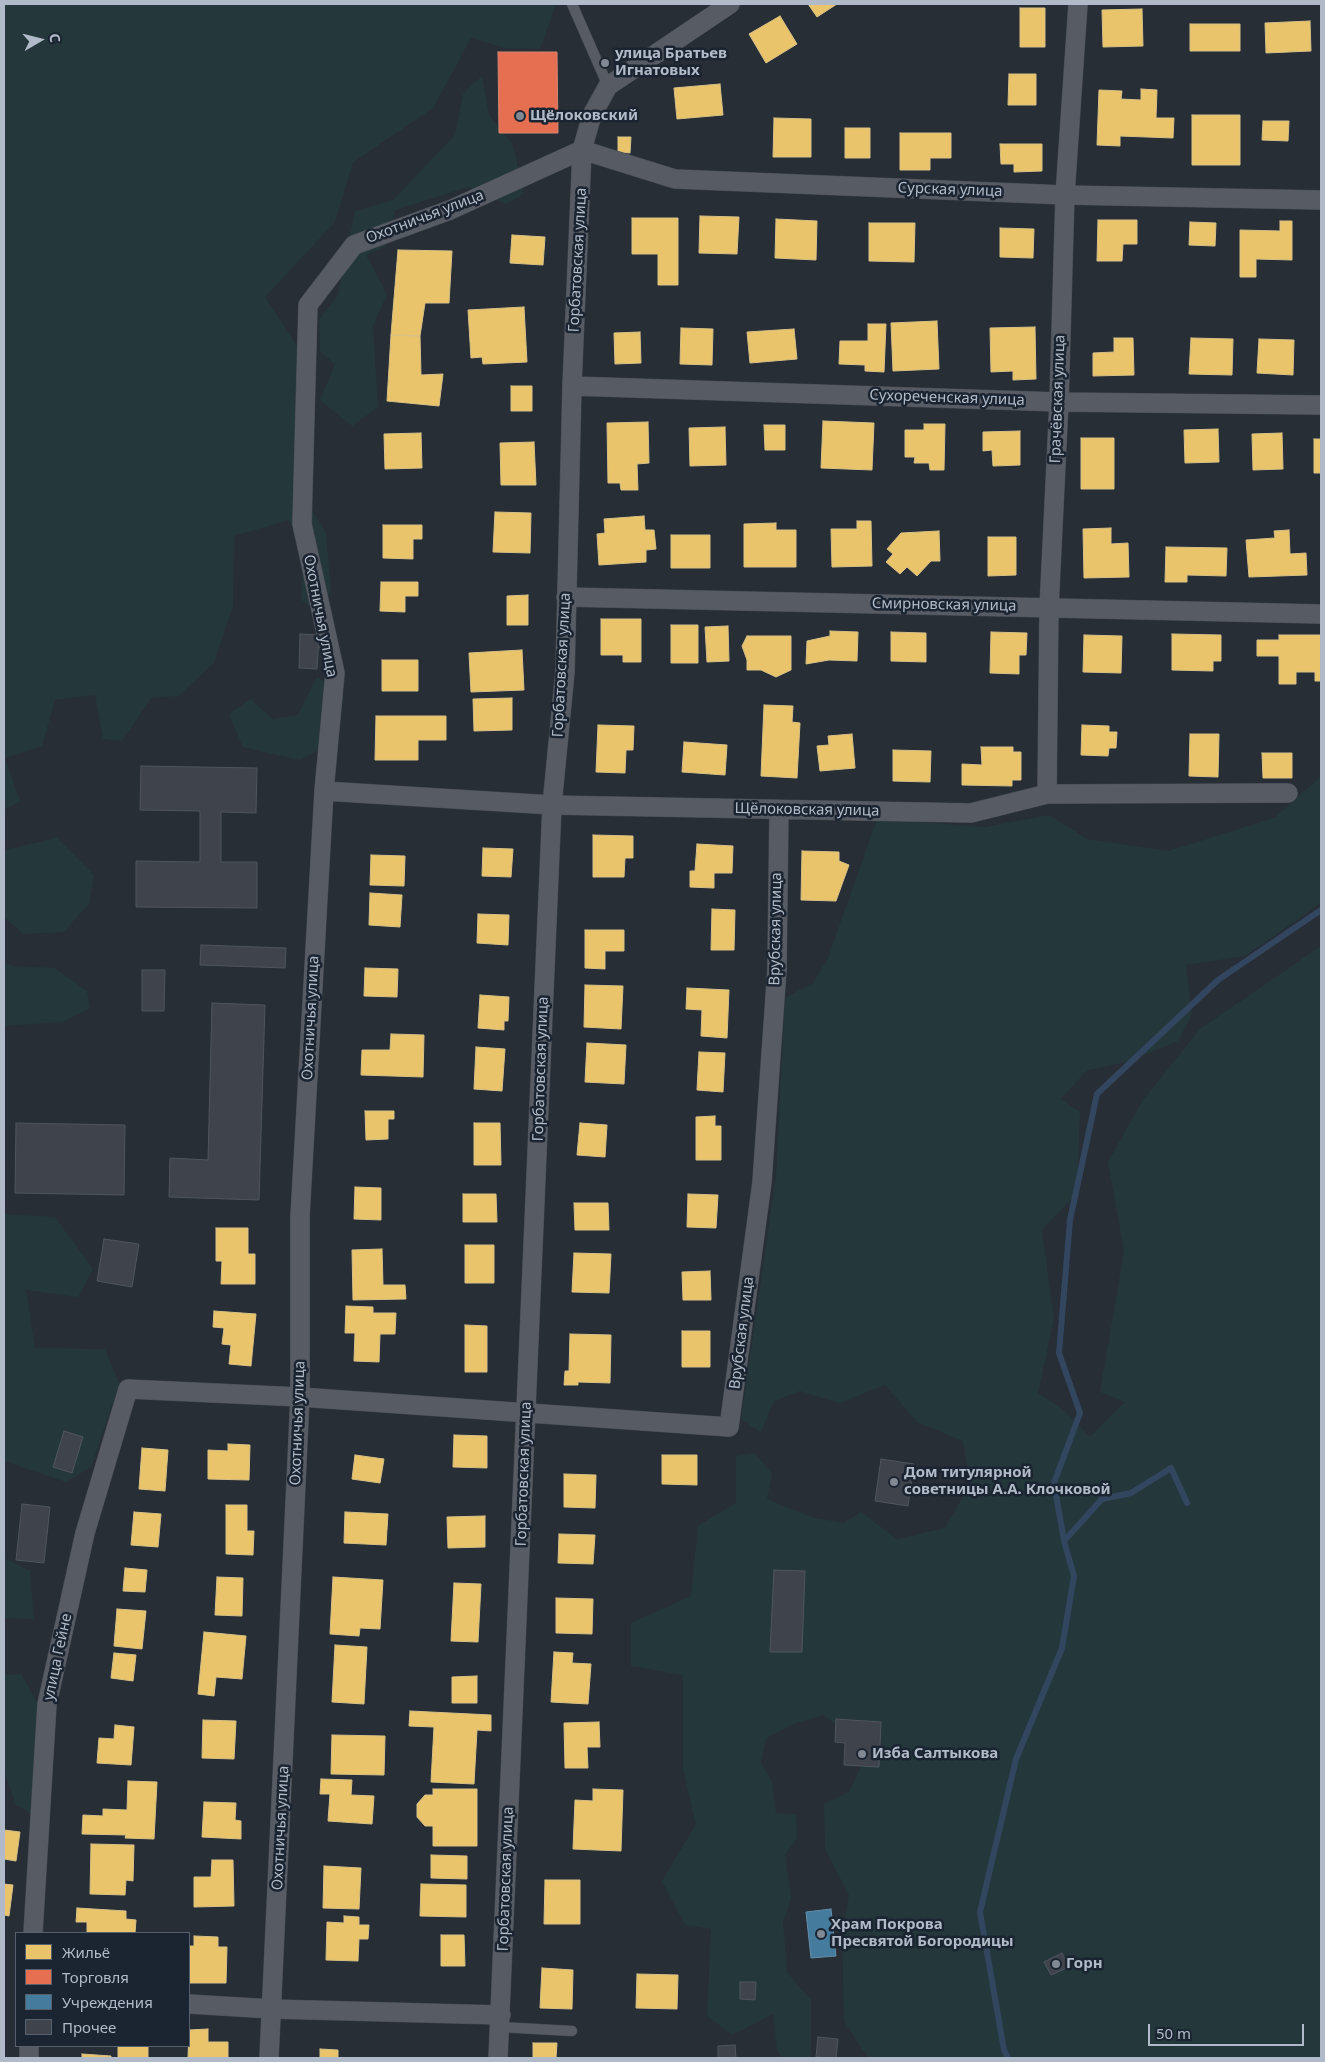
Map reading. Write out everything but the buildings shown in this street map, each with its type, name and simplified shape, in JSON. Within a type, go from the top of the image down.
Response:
[{"type":"street","points":[[608,86],[730,4]]},
{"type":"street","name":"Грачёвская улица","points":[[1047,794],[1049,608],[1065,195],[1078,4]]},
{"type":"street","name":"Горбатовская улица","points":[[498,2058],[552,805],[565,672],[572,386],[582,150],[592,115],[608,86]]},
{"type":"street","name":"Сурская улица","points":[[582,150],[675,179],[1065,195],[1321,200]]},
{"type":"street","name":"Охотничья улица","points":[[269,2058],[300,1397],[300,1216],[324,792],[335,672],[302,524],[308,305],[354,245],[450,210],[582,150]]},
{"type":"street","name":"Сухореченская улица","points":[[572,386],[1058,402],[1321,406]]},
{"type":"street","name":"Смирновская улица","points":[[566,597],[1321,614]]},
{"type":"street","name":"Щёлоковская улица","points":[[324,792],[552,805],[971,813],[1047,794],[1288,793]]},
{"type":"street","name":"Врубская улица","points":[[128,1389],[300,1397],[730,1427],[762,1182],[777,970],[778,810]]},
{"type":"street","name":"улица Гейне","points":[[33,1932],[47,1704],[85,1533],[128,1389]]},
{"type":"street","points":[[190,2004],[500,2021]]},
{"type":"lane","points":[[572,4],[608,86]]},
{"type":"lane","points":[[500,2021],[572,2031]]},
{"type":"green space","points":[[4,4],[556,4],[540,49],[505,48],[471,38],[433,108],[353,162],[335,222],[265,297],[297,346],[296,485],[326,533],[331,591],[318,611],[301,600],[304,541],[288,520],[234,536],[233,606],[214,663],[178,696],[151,698],[122,741],[103,739],[95,695],[55,700],[42,746],[5,758],[20,801],[4,810]]},
{"type":"green space","points":[[482,76],[489,115],[513,145],[524,194],[506,204],[468,187],[395,210],[386,246],[366,255],[387,294],[373,326],[378,407],[352,426],[320,400],[335,364],[320,351],[319,320],[338,295],[355,211],[393,200],[455,135],[463,94]]},
{"type":"green space","points":[[317,677],[344,695],[337,740],[300,760],[243,747],[229,714],[251,699],[272,719],[298,715]]},
{"type":"green space","points":[[1321,776],[1321,903],[1245,956],[1186,965],[1192,1014],[1178,1041],[1127,1062],[1088,1070],[1060,1099],[1080,1112],[1077,1193],[1042,1230],[1054,1319],[1038,1393],[1065,1411],[1090,1437],[1125,1402],[1100,1392],[1124,1251],[1108,1162],[1143,1100],[1200,1029],[1321,946],[1321,2058],[868,2058],[844,2021],[842,1934],[849,1895],[825,1849],[824,1804],[849,1792],[861,1766],[851,1737],[824,1715],[795,1723],[766,1738],[761,1763],[772,1782],[776,1813],[796,1815],[797,1838],[785,1855],[791,1897],[783,1922],[787,1972],[811,2000],[811,2058],[783,2058],[777,2050],[773,2014],[732,2035],[707,2016],[711,1929],[685,1925],[662,1881],[696,1824],[683,1769],[683,1675],[631,1666],[631,1623],[691,1596],[698,1526],[736,1503],[736,1456],[755,1453],[772,1474],[767,1499],[811,1517],[844,1523],[861,1512],[897,1539],[945,1528],[970,1484],[963,1441],[917,1422],[885,1385],[839,1403],[800,1391],[774,1401],[761,1432],[741,1419],[776,1176],[785,998],[813,983],[828,958],[877,819],[985,827],[1049,815],[1087,839],[1169,851],[1276,817]]},
{"type":"green space","points":[[57,838],[94,875],[89,904],[63,932],[23,934],[4,917],[4,850]]},
{"type":"green space","points":[[4,962],[12,966],[54,968],[87,991],[90,1008],[63,1022],[4,1026]]},
{"type":"green space","points":[[4,1214],[55,1217],[93,1269],[78,1297],[26,1290],[35,1348],[105,1349],[119,1384],[91,1467],[66,1482],[4,1461]]},
{"type":"green space","points":[[4,1558],[30,1571],[34,1619],[4,1618]]},
{"type":"green space","points":[[21,1674],[49,1723],[32,1814],[16,1805],[4,1770],[4,1675]]},
{"type":"waterway","points":[[1008,2058],[1004,2050],[980,1912],[1016,1759],[1062,1648],[1074,1576],[1064,1541],[1054,1483],[1080,1413],[1059,1353],[1070,1220],[1097,1094],[1218,980],[1321,910]]},
{"type":"waterway","points":[[1064,1541],[1102,1499],[1131,1493],[1171,1468],[1187,1503]]},
{"type":"place","name":"улица Братьев Игнатовых","points":[[605,63]]},
{"type":"place","name":"Щёлоковский","points":[[520,116]]},
{"type":"place","name":"Дом титулярной советницы А.А. Клочковой","points":[[894,1482]]},
{"type":"place","name":"Изба Салтыкова","points":[[862,1754]]},
{"type":"place","name":"Храм Покрова Пресвятой Богородицы","points":[[821,1934]]},
{"type":"place","name":"Горн","points":[[1056,1964]]}]
